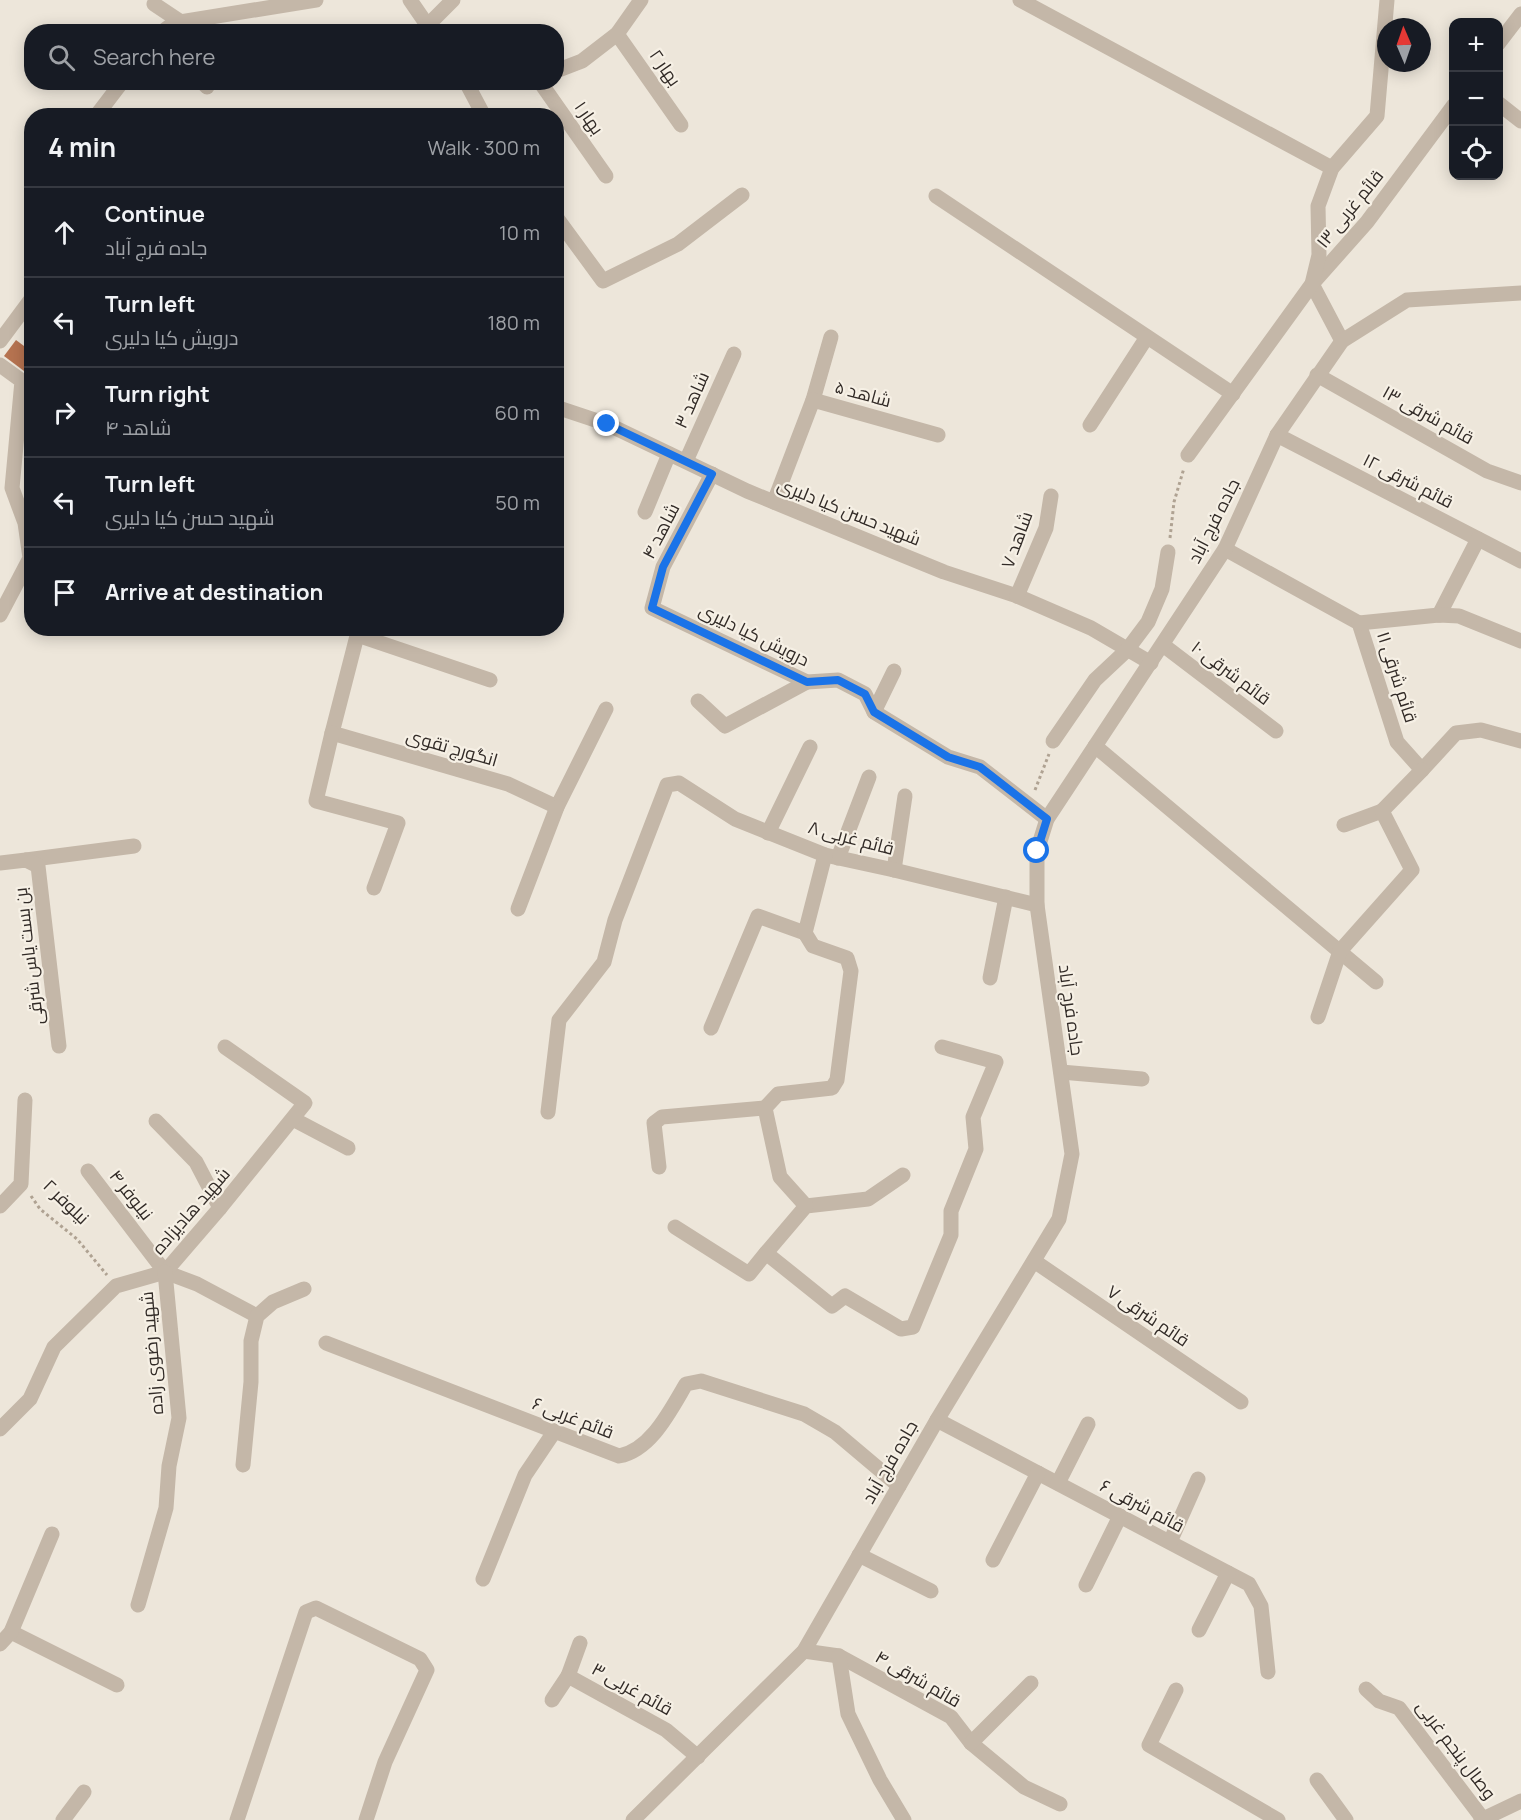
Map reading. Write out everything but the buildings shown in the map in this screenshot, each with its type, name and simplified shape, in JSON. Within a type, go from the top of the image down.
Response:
[{"type":"street","points":[[173,24],[310,0]]},
{"type":"street","points":[[410,0],[427,24]]},
{"type":"street","points":[[433,24],[453,0]]},
{"type":"street","points":[[564,67],[582,61],[617,34],[640,0]]},
{"type":"street","points":[[1020,0],[1332,168]]},
{"type":"street","points":[[1342,341],[1312,284],[1319,255],[1318,206],[1332,168],[1377,116],[1387,0]]},
{"type":"street","points":[[154,4],[181,22]]},
{"type":"street","points":[[1503,37],[1521,14]]},
{"type":"street","name":"بهار ۲","points":[[617,34],[681,124]]},
{"type":"street","points":[[102,108],[116,90]]},
{"type":"street","points":[[472,90],[476,108]]},
{"type":"street","name":"بهار ۱","points":[[546,90],[558,108]]},
{"type":"street","points":[[1503,107],[1521,121]]},
{"type":"street","name":"قائم غربی ۱۳","points":[[1188,455],[1312,284],[1367,222],[1449,112]]},
{"type":"street","name":"بهار ۱","points":[[564,116],[606,176]]},
{"type":"street","points":[[564,227],[603,281],[678,244],[742,195]]},
{"type":"street","points":[[936,196],[1233,394]]},
{"type":"street","name":"جاده فرج آباد","points":[[633,1820],[804,1650],[937,1420],[1059,1219],[1072,1154],[1037,905],[1037,851],[1047,819],[1226,549],[1277,435],[1342,341],[1407,300],[1521,293]]},
{"type":"street","points":[[0,341],[24,309]]},
{"type":"street","points":[[813,400],[831,337]]},
{"type":"street","points":[[1090,425],[1147,337]]},
{"type":"street","name":"شاهد ۳","points":[[686,461],[734,354]]},
{"type":"street","points":[[0,365],[24,380]]},
{"type":"street","name":"قائم شرقی ۱۳","points":[[1317,375],[1487,471],[1521,483]]},
{"type":"street","name":"شاهد ۵","points":[[774,502],[813,400],[938,435]]},
{"type":"street","points":[[24,403],[12,488],[24,514]]},
{"type":"street","name":"شهید حسن کیا دلیری","points":[[564,410],[607,424],[774,502],[944,572],[1017,596],[1091,628],[1151,663]]},
{"type":"street","name":"قائم شرقی ۱۲","points":[[1277,435],[1521,561]]},
{"type":"street","points":[[645,512],[669,454]]},
{"type":"street","name":"شاهد ۴","points":[[652,608],[663,567],[712,474]]},
{"type":"street","name":"شاهد ۷","points":[[1017,596],[1046,528],[1051,496]]},
{"type":"street","points":[[1439,615],[1478,539]]},
{"type":"street","name":"قائم شرقی ۱۱","points":[[1226,549],[1359,622],[1398,742],[1422,770]]},
{"type":"street","points":[[1053,741],[1095,681],[1127,650],[1148,622],[1162,589],[1168,552]]},
{"type":"street","points":[[0,615],[24,569]]},
{"type":"street","name":"درویش کیا دلیری","points":[[652,608],[807,682],[838,680],[865,694],[874,712],[948,757],[980,767],[1047,819]]},
{"type":"street","points":[[1359,622],[1439,615],[1459,616],[1521,640]]},
{"type":"street","points":[[357,636],[316,801],[398,823],[374,888]]},
{"type":"street","points":[[369,636],[490,681]]},
{"type":"street","name":"قائم شرقی ۱۰","points":[[1163,645],[1276,731]]},
{"type":"street","points":[[874,712],[894,671]]},
{"type":"street","points":[[698,700],[725,726],[807,682]]},
{"type":"street","points":[[518,909],[557,807],[606,709]]},
{"type":"street","points":[[1344,825],[1382,811],[1456,733],[1481,730],[1521,741]]},
{"type":"street","name":"انگورج تقوی","points":[[332,733],[508,784],[557,807]]},
{"type":"street","points":[[1095,746],[1376,982]]},
{"type":"street","points":[[768,833],[810,747]]},
{"type":"street","points":[[806,933],[832,856],[869,777]]},
{"type":"street","name":"قائم غربی ۸","points":[[548,1112],[559,1020],[603,962],[615,920],[667,785],[680,783],[735,819],[832,856],[1037,905]]},
{"type":"street","points":[[894,870],[905,796]]},
{"type":"street","points":[[1318,1017],[1340,951],[1412,870],[1382,811]]},
{"type":"street","points":[[26,860],[134,846]]},
{"type":"street","name":"بن بست یاس شرقی","points":[[0,863],[26,860],[38,866],[59,1046]]},
{"type":"street","points":[[990,978],[1006,897]]},
{"type":"street","points":[[659,1167],[654,1123],[662,1117],[765,1108],[778,1094],[832,1088],[837,1080],[851,971],[847,958],[813,946],[806,933],[758,916],[711,1028]]},
{"type":"street","name":"شهید هادیزاده","points":[[0,1429],[30,1399],[54,1347],[116,1286],[165,1272],[305,1103],[225,1047]]},
{"type":"street","points":[[766,1253],[832,1306],[845,1296],[902,1329],[913,1327],[951,1235],[951,1210],[976,1149],[973,1117],[996,1062],[942,1047]]},
{"type":"street","points":[[1060,1072],[1143,1079]]},
{"type":"street","name":"نیلوفر ۲","points":[[21,1184],[25,1100]]},
{"type":"street","points":[[765,1108],[780,1177],[806,1206]]},
{"type":"street","points":[[293,1119],[348,1148]]},
{"type":"street","points":[[156,1121],[196,1162],[220,1208]]},
{"type":"street","name":"نیلوفر ۴","points":[[88,1171],[165,1272]]},
{"type":"street","points":[[675,1227],[750,1274],[806,1206],[868,1199],[903,1175]]},
{"type":"street","points":[[0,1206],[21,1184]]},
{"type":"street","name":"قائم شرقی ۷","points":[[1034,1261],[1240,1402]]},
{"type":"street","points":[[165,1272],[197,1284],[257,1316]]},
{"type":"street","name":"شهید رضوی زاده","points":[[138,1605],[166,1509],[169,1466],[178,1418],[165,1272]]},
{"type":"street","points":[[243,1465],[251,1382],[251,1341],[257,1316],[273,1302],[304,1289]]},
{"type":"street","name":"قائم غربی ۶","points":[[326,1342],[619,1456],[631,1454],[665,1419],[686,1384],[702,1381],[804,1414],[835,1432],[898,1486]]},
{"type":"street","name":"قائم شرقی ۶","points":[[937,1420],[1249,1584],[1261,1606],[1268,1672]]},
{"type":"street","points":[[1058,1483],[1088,1424]]},
{"type":"street","points":[[483,1579],[525,1475],[554,1431]]},
{"type":"street","points":[[993,1560],[1038,1473]]},
{"type":"street","points":[[1170,1542],[1198,1479]]},
{"type":"street","points":[[1086,1585],[1120,1516]]},
{"type":"street","points":[[0,1644],[11,1632],[52,1534]]},
{"type":"street","points":[[859,1555],[931,1591]]},
{"type":"street","points":[[1199,1630],[1228,1573]]},
{"type":"street","points":[[237,1820],[306,1612],[316,1608],[420,1659],[427,1670],[385,1762],[366,1820]]},
{"type":"street","points":[[11,1632],[117,1685]]},
{"type":"street","points":[[568,1676],[580,1643]]},
{"type":"street","name":"قائم شرقی ۴","points":[[804,1650],[839,1656],[951,1717],[971,1743],[1024,1787],[1060,1804]]},
{"type":"street","points":[[839,1656],[848,1714],[880,1780],[904,1820]]},
{"type":"street","name":"قائم غربی ۳","points":[[552,1700],[568,1676],[666,1730],[698,1756]]},
{"type":"street","points":[[971,1743],[1030,1683]]},
{"type":"street","name":"وصال پنجم غربی","points":[[1366,1689],[1379,1701],[1398,1707],[1482,1819]]},
{"type":"street","points":[[1176,1690],[1149,1745],[1278,1820]]},
{"type":"street","points":[[1317,1780],[1346,1820]]},
{"type":"street","points":[[63,1820],[84,1792]]},
{"type":"street","points":[[1482,1819],[1521,1801]]},
{"type":"path","points":[[1168,552],[1174,502],[1188,455]]},
{"type":"path","points":[[1030,805],[1053,741]]},
{"type":"path","name":"نیلوفر ۲","points":[[21,1184],[40,1209],[77,1239],[116,1286]]},
{"type":"route","points":[[607,424],[712,474],[663,567],[652,608],[807,682],[838,680],[865,694],[874,712],[948,757],[980,767],[1047,819],[1037,851]]}]
